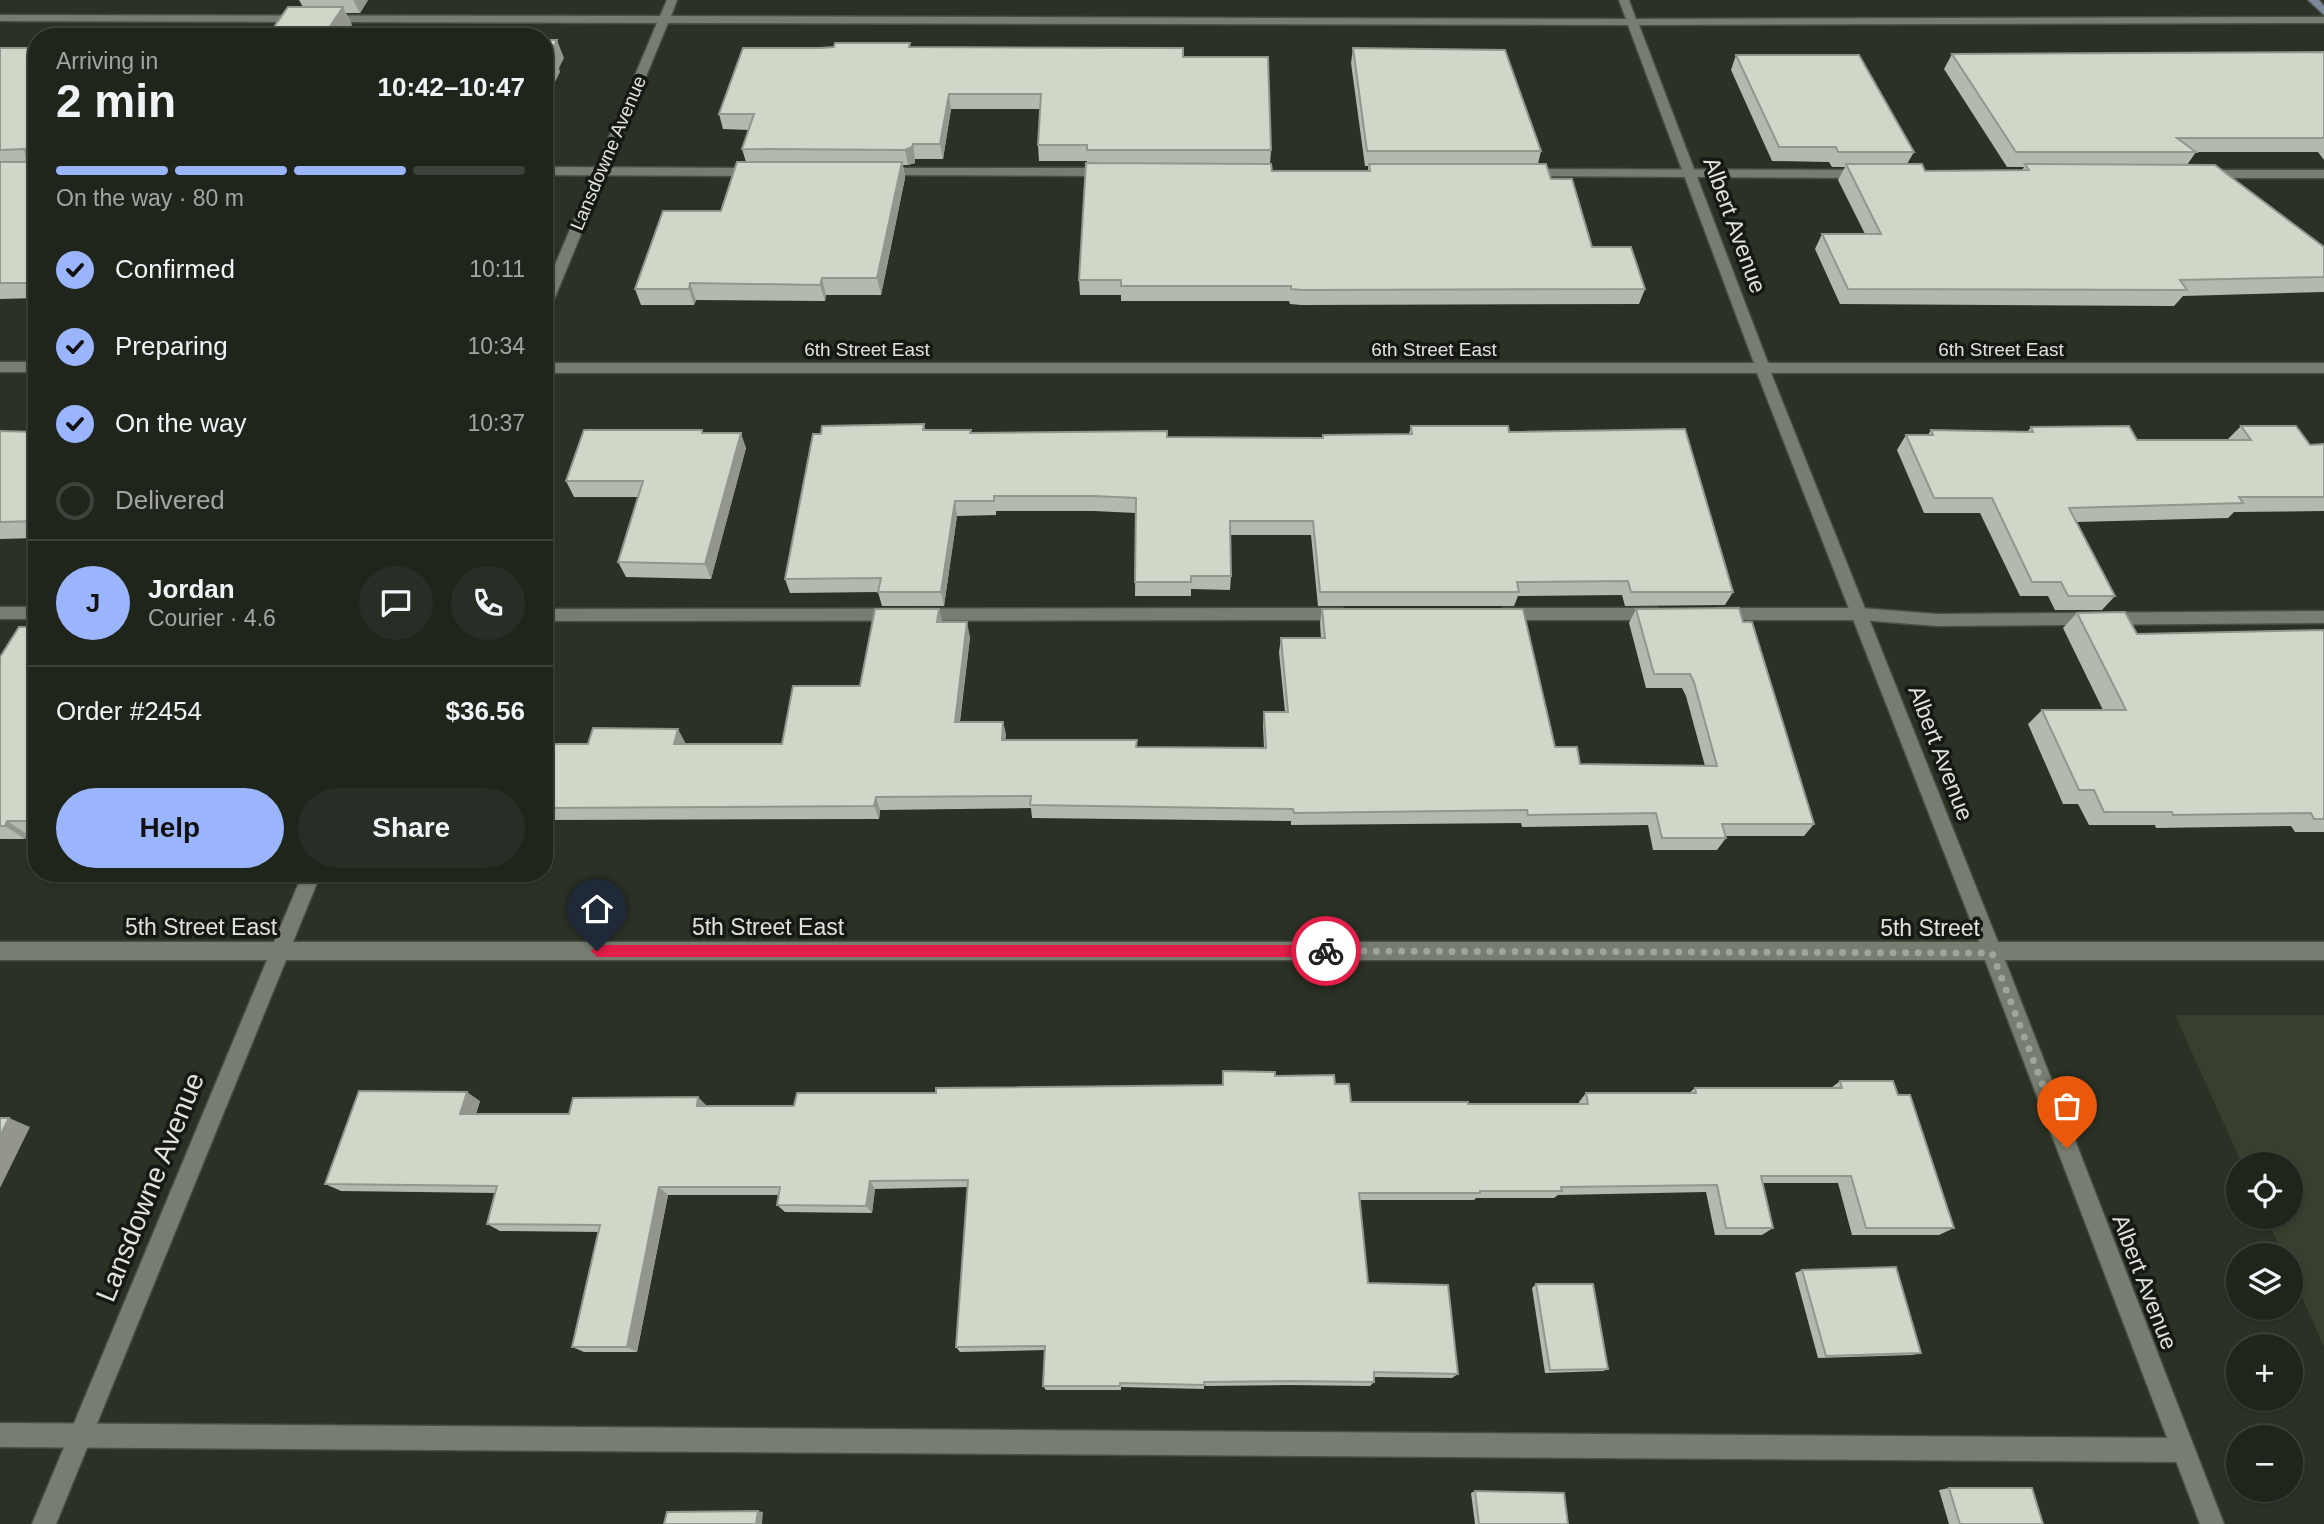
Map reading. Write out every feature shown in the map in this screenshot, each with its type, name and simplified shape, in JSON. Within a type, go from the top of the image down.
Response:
[{"type":"main road","points":[[2313,0],[2324,12]]},
{"type":"street","name":"Lansdowne Avenue","points":[[553,285],[672,0]]},
{"type":"street","name":"Albert Avenue","points":[[1624,0],[1763,368],[2212,1524]]},
{"type":"street","points":[[0,18],[1632,22],[2324,20]]},
{"type":"street","points":[[553,171],[767,172]]},
{"type":"street","points":[[865,172],[1117,172]]},
{"type":"street","points":[[1509,173],[1884,173]]},
{"type":"street","points":[[2187,173],[2324,173]]},
{"type":"street","points":[[0,368],[28,368]]},
{"type":"street","name":"6th Street East","points":[[553,368],[2324,368]]},
{"type":"street","points":[[0,613],[28,613]]},
{"type":"street","points":[[553,615],[1362,614]]},
{"type":"street","points":[[1486,614],[1860,614],[1937,620],[2324,617]]},
{"type":"street","name":"Lansdowne Avenue","points":[[44,1524],[308,882]]},
{"type":"street","name":"5th Street East","points":[[0,951],[1536,951]]},
{"type":"street","name":"5th Street","points":[[1536,951],[2324,951]]},
{"type":"street","points":[[0,1436],[2183,1450]]},
{"type":"shaded area","points":[[2175,1015],[2324,1015],[2324,1347],[2303,1299],[2303,1243],[2278,1243],[2272,1229],[2303,1229],[2303,1152],[2237,1152]]},
{"type":"building","points":[[288,7],[343,7],[329,28],[273,28]]},
{"type":"building","points":[[835,43],[910,43],[909,47],[1183,48],[1183,57],[1268,57],[1271,150],[1087,150],[1087,145],[1038,145],[1041,94],[949,94],[940,144],[913,144],[905,150],[742,149],[754,114],[719,114],[743,48],[820,48],[834,47]]},
{"type":"building","points":[[0,48],[28,48],[28,283],[0,283],[0,162],[27,160],[25,149],[0,150]]},
{"type":"building","points":[[1353,48],[1505,50],[1541,151],[1367,151]]},
{"type":"building","points":[[2324,52],[2324,138],[2177,138],[2196,152],[2016,152],[1952,54]]},
{"type":"building","points":[[1736,55],[1859,55],[1914,152],[1838,152],[1836,147],[1779,147]]},
{"type":"building","points":[[737,162],[902,162],[877,278],[822,278],[820,285],[690,283],[689,289],[635,289],[663,211],[721,211]]},
{"type":"building","points":[[1086,163],[1271,164],[1272,171],[1370,171],[1369,164],[1546,164],[1551,179],[1572,179],[1592,247],[1631,247],[1645,289],[1303,290],[1291,289],[1291,286],[1121,286],[1121,280],[1079,280]]},
{"type":"building","points":[[1846,164],[1922,164],[1925,171],[2029,170],[2025,164],[2215,165],[2324,247],[2324,277],[2180,280],[2187,290],[1848,289],[1822,234],[1881,234]]},
{"type":"building","points":[[924,424],[923,430],[971,430],[970,433],[1167,431],[1167,437],[1323,438],[1323,435],[1412,434],[1411,426],[1508,426],[1509,432],[1685,429],[1733,592],[1631,592],[1628,581],[1517,582],[1519,592],[1320,592],[1313,521],[1230,521],[1231,576],[1191,576],[1191,582],[1135,582],[1136,498],[1094,496],[994,496],[994,501],[955,501],[941,592],[878,592],[881,578],[785,579],[813,434],[821,434],[822,426]]},
{"type":"building","points":[[2129,426],[2137,440],[2251,440],[2241,426],[2296,426],[2310,445],[2324,444],[2324,497],[2239,497],[2243,503],[2069,508],[2115,596],[2068,596],[2061,582],[2032,582],[1992,498],[1934,498],[1906,435],[1933,435],[1931,430],[2033,432],[2031,427]]},
{"type":"building","points":[[584,430],[702,430],[702,433],[741,433],[705,564],[618,562],[643,481],[566,481]]},
{"type":"building","points":[[0,431],[28,432],[28,521],[0,522]]},
{"type":"building","points":[[1739,608],[1743,622],[1752,622],[1814,824],[1722,824],[1726,838],[1662,838],[1656,813],[1528,815],[1527,810],[1294,813],[1293,809],[1030,805],[1031,796],[876,797],[874,806],[553,808],[553,744],[588,744],[593,728],[678,729],[674,744],[782,744],[793,686],[860,686],[875,609],[939,609],[937,622],[967,622],[955,722],[1003,722],[1002,740],[1137,740],[1136,747],[1266,748],[1264,712],[1288,712],[1281,638],[1325,638],[1322,609],[1523,609],[1555,747],[1577,747],[1580,764],[1717,766],[1690,674],[1654,674],[1636,609]]},
{"type":"building","points":[[2125,612],[2137,634],[2324,630],[2324,819],[2314,819],[2311,813],[2173,815],[2172,812],[2104,812],[2094,790],[2079,790],[2042,710],[2126,710],[2077,613]]},
{"type":"building","points":[[19,627],[28,627],[28,821],[7,821],[5,826],[0,826],[0,657]]},
{"type":"building","points":[[1223,1071],[1275,1072],[1275,1076],[1334,1075],[1335,1084],[1349,1084],[1351,1102],[1468,1104],[1588,1104],[1586,1093],[1696,1093],[1695,1088],[1842,1088],[1840,1081],[1893,1081],[1898,1095],[1910,1095],[1954,1228],[1866,1228],[1851,1176],[1761,1176],[1773,1228],[1726,1228],[1717,1185],[1561,1187],[1562,1191],[1480,1193],[1359,1193],[1368,1283],[1448,1285],[1458,1374],[1374,1372],[1374,1382],[1043,1386],[1045,1346],[956,1347],[968,1180],[870,1181],[866,1206],[777,1205],[780,1187],[659,1187],[627,1347],[572,1347],[600,1225],[487,1224],[497,1186],[325,1184],[359,1091],[467,1092],[460,1114],[569,1114],[573,1098],[698,1097],[697,1106],[794,1106],[797,1093],[936,1093],[936,1088],[1223,1085]]},
{"type":"building","points":[[0,1118],[9,1118],[0,1136]]},
{"type":"building","points":[[1896,1267],[1921,1353],[1826,1356],[1802,1270]]},
{"type":"building","points":[[1536,1284],[1593,1284],[1608,1369],[1550,1370]]},
{"type":"building","points":[[1949,1488],[2032,1488],[2043,1524],[1960,1524]]},
{"type":"building","points":[[1475,1491],[1564,1493],[1568,1524],[1479,1524]]},
{"type":"building","points":[[758,1511],[756,1524],[664,1524],[667,1512]]},
{"type":"way so far","points":[[1326,951],[1992,953],[2067,1148]]},
{"type":"route","points":[[597,951],[1326,951]]}]
